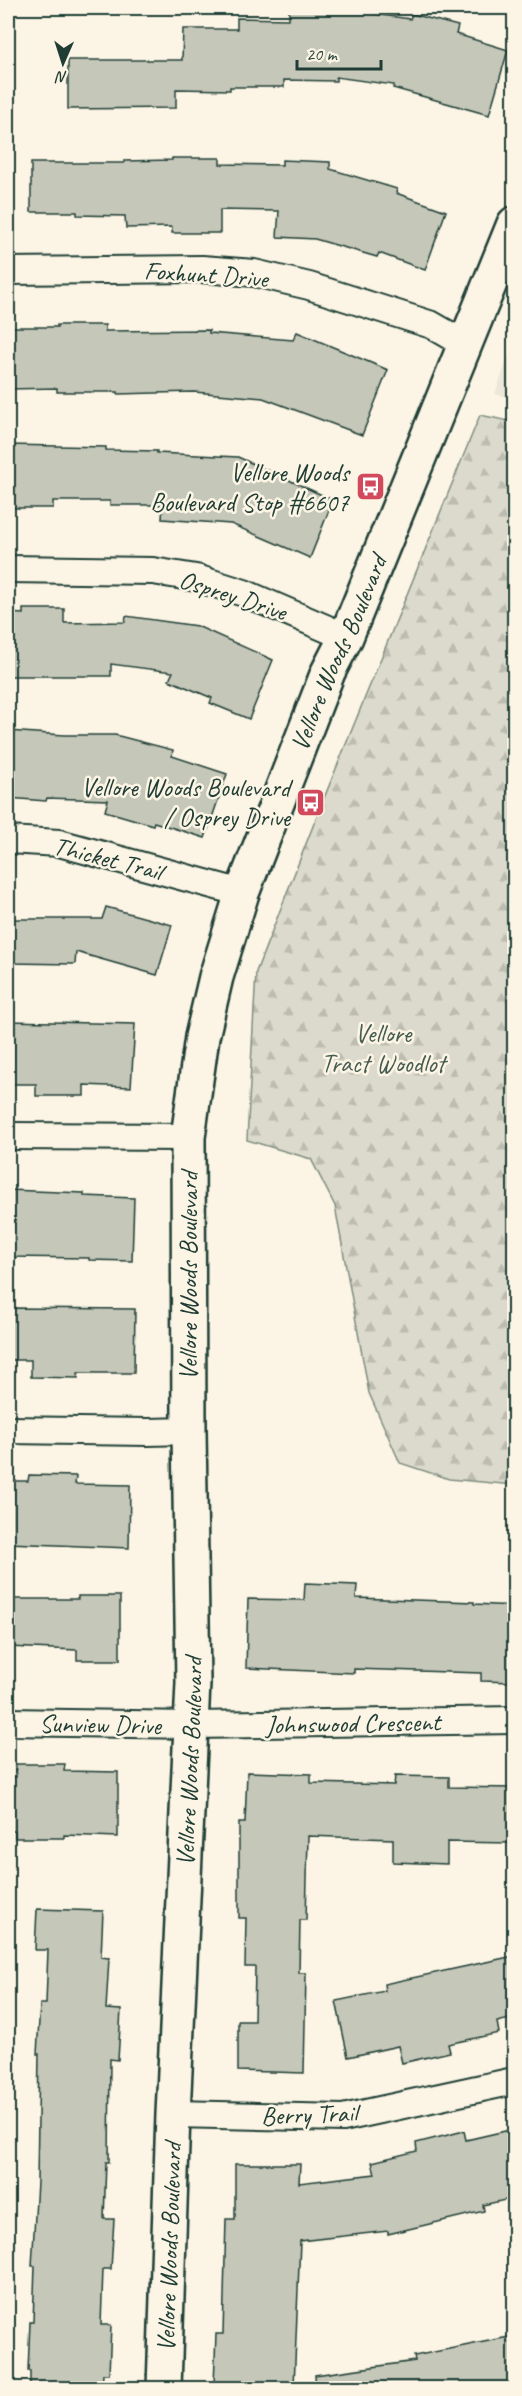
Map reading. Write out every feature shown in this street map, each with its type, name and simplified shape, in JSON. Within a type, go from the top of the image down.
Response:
[{"type":"street","name":"Vellore Woods Boulevard","points":[[164,2388],[172,2114],[192,1725],[188,1137],[202,1037],[213,987],[242,893],[328,672],[346,637],[514,224]]},
{"type":"street","name":"Foxhunt Drive","points":[[8,271],[202,269],[254,273],[309,286],[432,325],[465,344]]},
{"type":"street","name":"Osprey Drive","points":[[8,569],[153,571],[196,578],[244,593],[346,637]]},
{"type":"street","name":"Thicket Trail","points":[[8,840],[59,843],[242,893]]},
{"type":"street","points":[[8,1136],[188,1137]]},
{"type":"street","points":[[8,1430],[189,1431]]},
{"type":"street","name":"Johnswood Crescent","points":[[192,1725],[514,1720]]},
{"type":"street","name":"Sunview Drive","points":[[8,1722],[192,1725]]},
{"type":"street","name":"Berry Trail","points":[[172,2114],[343,2118],[514,2080]]},
{"type":"shaded area","points":[[514,341],[514,399],[495,394]]},
{"type":"green space","name":"Vellore Tract Woodlot","points":[[480,415],[514,422],[514,1485],[449,1479],[400,1463],[369,1393],[335,1206],[311,1159],[247,1140],[256,972],[320,808]]},
{"type":"building","points":[[289,8],[331,8],[410,19],[412,14],[458,26],[456,34],[508,50],[489,115],[393,88],[394,85],[336,77],[336,81],[284,80],[284,87],[230,87],[230,90],[176,89],[176,108],[68,109],[68,60],[182,60],[183,29],[237,29],[237,18],[289,19]]},
{"type":"building","points":[[172,158],[220,158],[220,164],[282,165],[282,160],[330,162],[330,169],[397,189],[396,193],[446,211],[425,270],[379,253],[377,257],[315,239],[277,237],[279,211],[220,210],[220,233],[172,233],[172,227],[126,228],[125,216],[77,215],[77,212],[31,212],[31,163],[124,163],[124,161],[172,160]]},
{"type":"building","points":[[57,325],[105,325],[105,331],[209,330],[209,333],[293,340],[297,332],[388,370],[362,435],[263,398],[194,392],[118,394],[118,392],[57,392],[57,388],[8,389],[8,327],[57,327]]},
{"type":"building","points":[[8,445],[106,447],[106,450],[238,457],[333,500],[310,558],[231,524],[162,519],[163,505],[110,505],[110,501],[53,501],[53,508],[8,508]]},
{"type":"building","points":[[23,609],[64,609],[64,623],[125,622],[126,616],[197,626],[273,660],[249,719],[210,703],[212,698],[169,680],[173,672],[111,664],[111,676],[8,676],[8,613],[23,614]]},
{"type":"building","points":[[8,731],[64,735],[115,735],[173,750],[172,756],[227,774],[205,838],[154,822],[153,825],[105,811],[108,800],[47,798],[46,801],[8,798]]},
{"type":"building","points":[[106,907],[172,925],[157,975],[76,952],[75,964],[8,963],[8,919],[102,919]]},
{"type":"building","points":[[8,1021],[135,1024],[131,1087],[84,1085],[84,1096],[36,1096],[36,1084],[8,1084]]},
{"type":"building","points":[[8,1190],[84,1193],[84,1196],[134,1198],[132,1261],[8,1257]]},
{"type":"building","points":[[8,1308],[135,1309],[134,1373],[78,1373],[78,1378],[31,1377],[31,1360],[8,1360]]},
{"type":"building","points":[[29,1475],[76,1476],[75,1484],[130,1485],[129,1548],[8,1543],[8,1481],[28,1481]]},
{"type":"building","points":[[305,1583],[357,1585],[356,1598],[474,1602],[474,1604],[514,1606],[514,1682],[481,1681],[481,1673],[354,1669],[354,1673],[246,1668],[248,1599],[304,1600]]},
{"type":"building","points":[[78,1596],[120,1596],[120,1660],[77,1660],[77,1650],[8,1647],[8,1599],[78,1599]]},
{"type":"building","points":[[16,1764],[65,1764],[64,1771],[118,1772],[118,1837],[64,1835],[64,1838],[15,1838],[15,1831],[8,1831],[8,1777],[16,1777]]},
{"type":"building","points":[[247,1772],[311,1774],[311,1783],[394,1785],[395,1776],[449,1777],[449,1787],[514,1788],[514,1843],[447,1842],[447,1864],[393,1862],[393,1839],[308,1836],[306,1920],[300,1920],[299,1973],[306,1973],[304,2073],[238,2071],[238,2021],[254,2021],[255,1967],[245,1967],[246,1918],[239,1918],[239,1823],[245,1823]]},
{"type":"building","points":[[37,1909],[103,1911],[101,1957],[109,1958],[106,2009],[121,2010],[118,2060],[110,2059],[109,2162],[106,2162],[104,2219],[114,2219],[111,2269],[103,2269],[101,2325],[111,2325],[109,2374],[103,2374],[102,2388],[30,2388],[30,2371],[28,2371],[30,2322],[33,2322],[35,2266],[32,2266],[37,2182],[39,2054],[37,2054],[40,2004],[46,2004],[48,1950],[35,1950]]},
{"type":"building","points":[[514,1956],[514,2018],[497,2022],[499,2033],[448,2044],[450,2052],[402,2063],[398,2046],[348,2057],[336,2001],[385,1991],[384,1984]]},
{"type":"building","points":[[514,2129],[514,2198],[483,2205],[484,2211],[388,2234],[388,2231],[300,2241],[294,2386],[214,2384],[216,2334],[223,2334],[226,2219],[235,2219],[235,2164],[300,2164],[299,2183],[375,2174],[372,2162],[417,2151],[416,2143],[464,2131],[466,2140]]},
{"type":"building","points":[[514,2336],[514,2388],[316,2388],[315,2375],[415,2361],[414,2356]]},
{"type":"place","name":"Vellore Woods Boulevard Stop #6607","points":[[370,487]]},
{"type":"place","name":"Vellore Woods Boulevard / Osprey Drive","points":[[311,802]]}]
